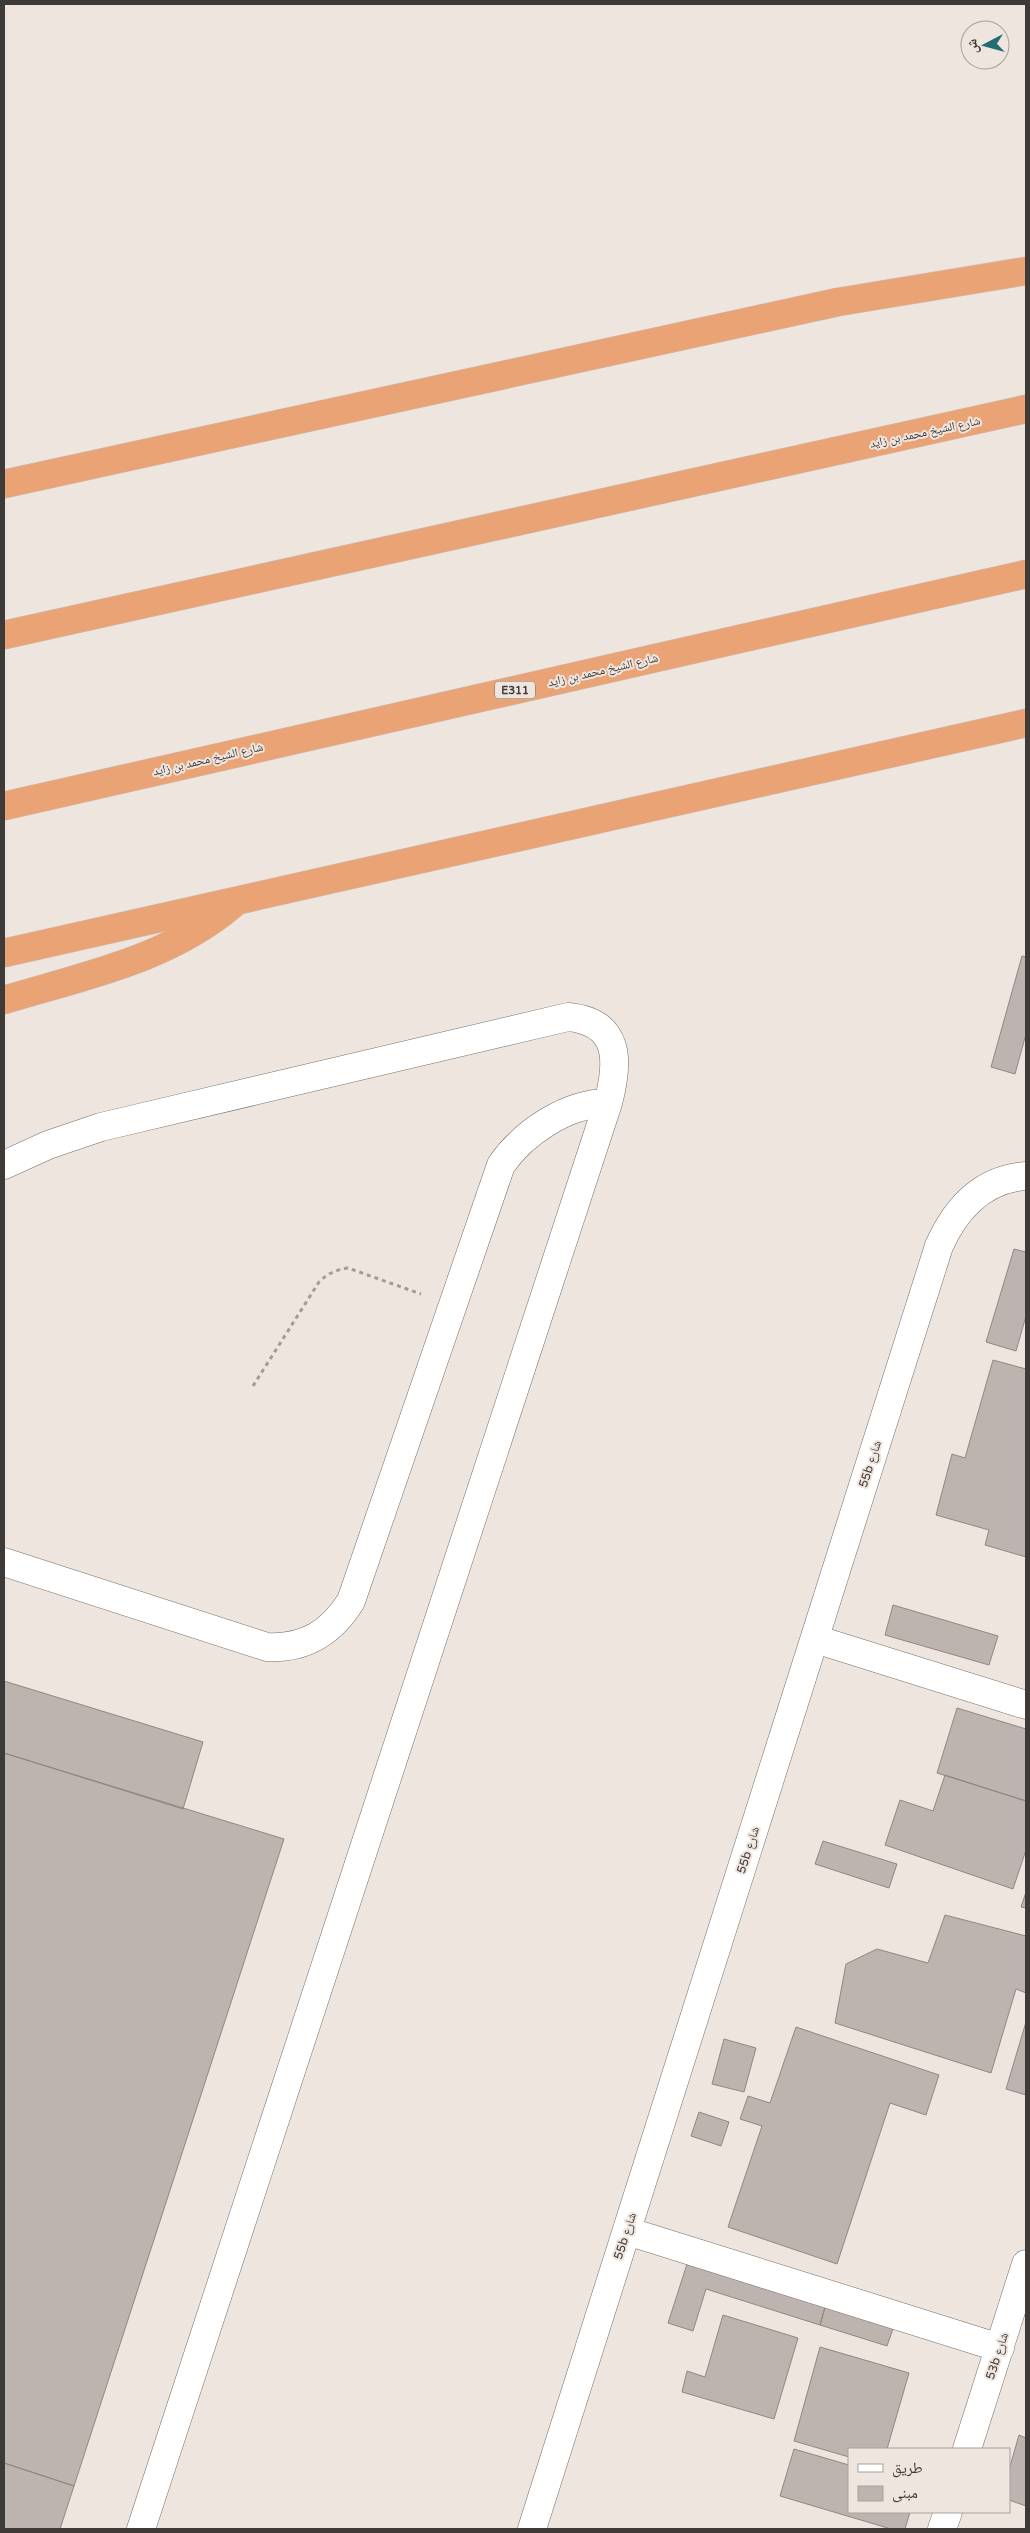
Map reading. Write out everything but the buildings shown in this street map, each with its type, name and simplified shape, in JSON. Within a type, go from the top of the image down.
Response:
[{"type":"highway","points":[[4,484],[838,302],[1026,271]]},
{"type":"highway","name":"شارع الشيخ محمد بن زايد","points":[[4,635],[1026,409]]},
{"type":"highway","name":"شارع الشيخ محمد بن زايد","points":[[4,806],[1026,574]]},
{"type":"highway","points":[[4,953],[1026,723]]},
{"type":"highway","points":[[4,1000],[161,951],[195,933],[239,900]]},
{"type":"street","points":[[4,1165],[48,1145],[110,1124],[568,1017],[592,1023],[603,1030],[611,1040],[615,1069],[608,1103],[141,2529]]},
{"type":"street","points":[[4,1562],[267,1647],[284,1648],[315,1639],[328,1630],[351,1601],[494,1182],[511,1151],[524,1139],[572,1110],[596,1103],[608,1103]]},
{"type":"street","name":"55b شارع","points":[[532,2529],[939,1246],[958,1212],[972,1197],[1004,1179],[1026,1176]]},
{"type":"street","points":[[815,1639],[1026,1705]]},
{"type":"street","points":[[627,2230],[1000,2348]]},
{"type":"street","name":"53b شارع","points":[[968,2448],[1026,2264]]},
{"type":"street","points":[[942,2529],[948,2513]]},
{"type":"path","points":[[253,1386],[319,1282],[327,1274],[337,1269],[360,1271],[452,1305]]}]
